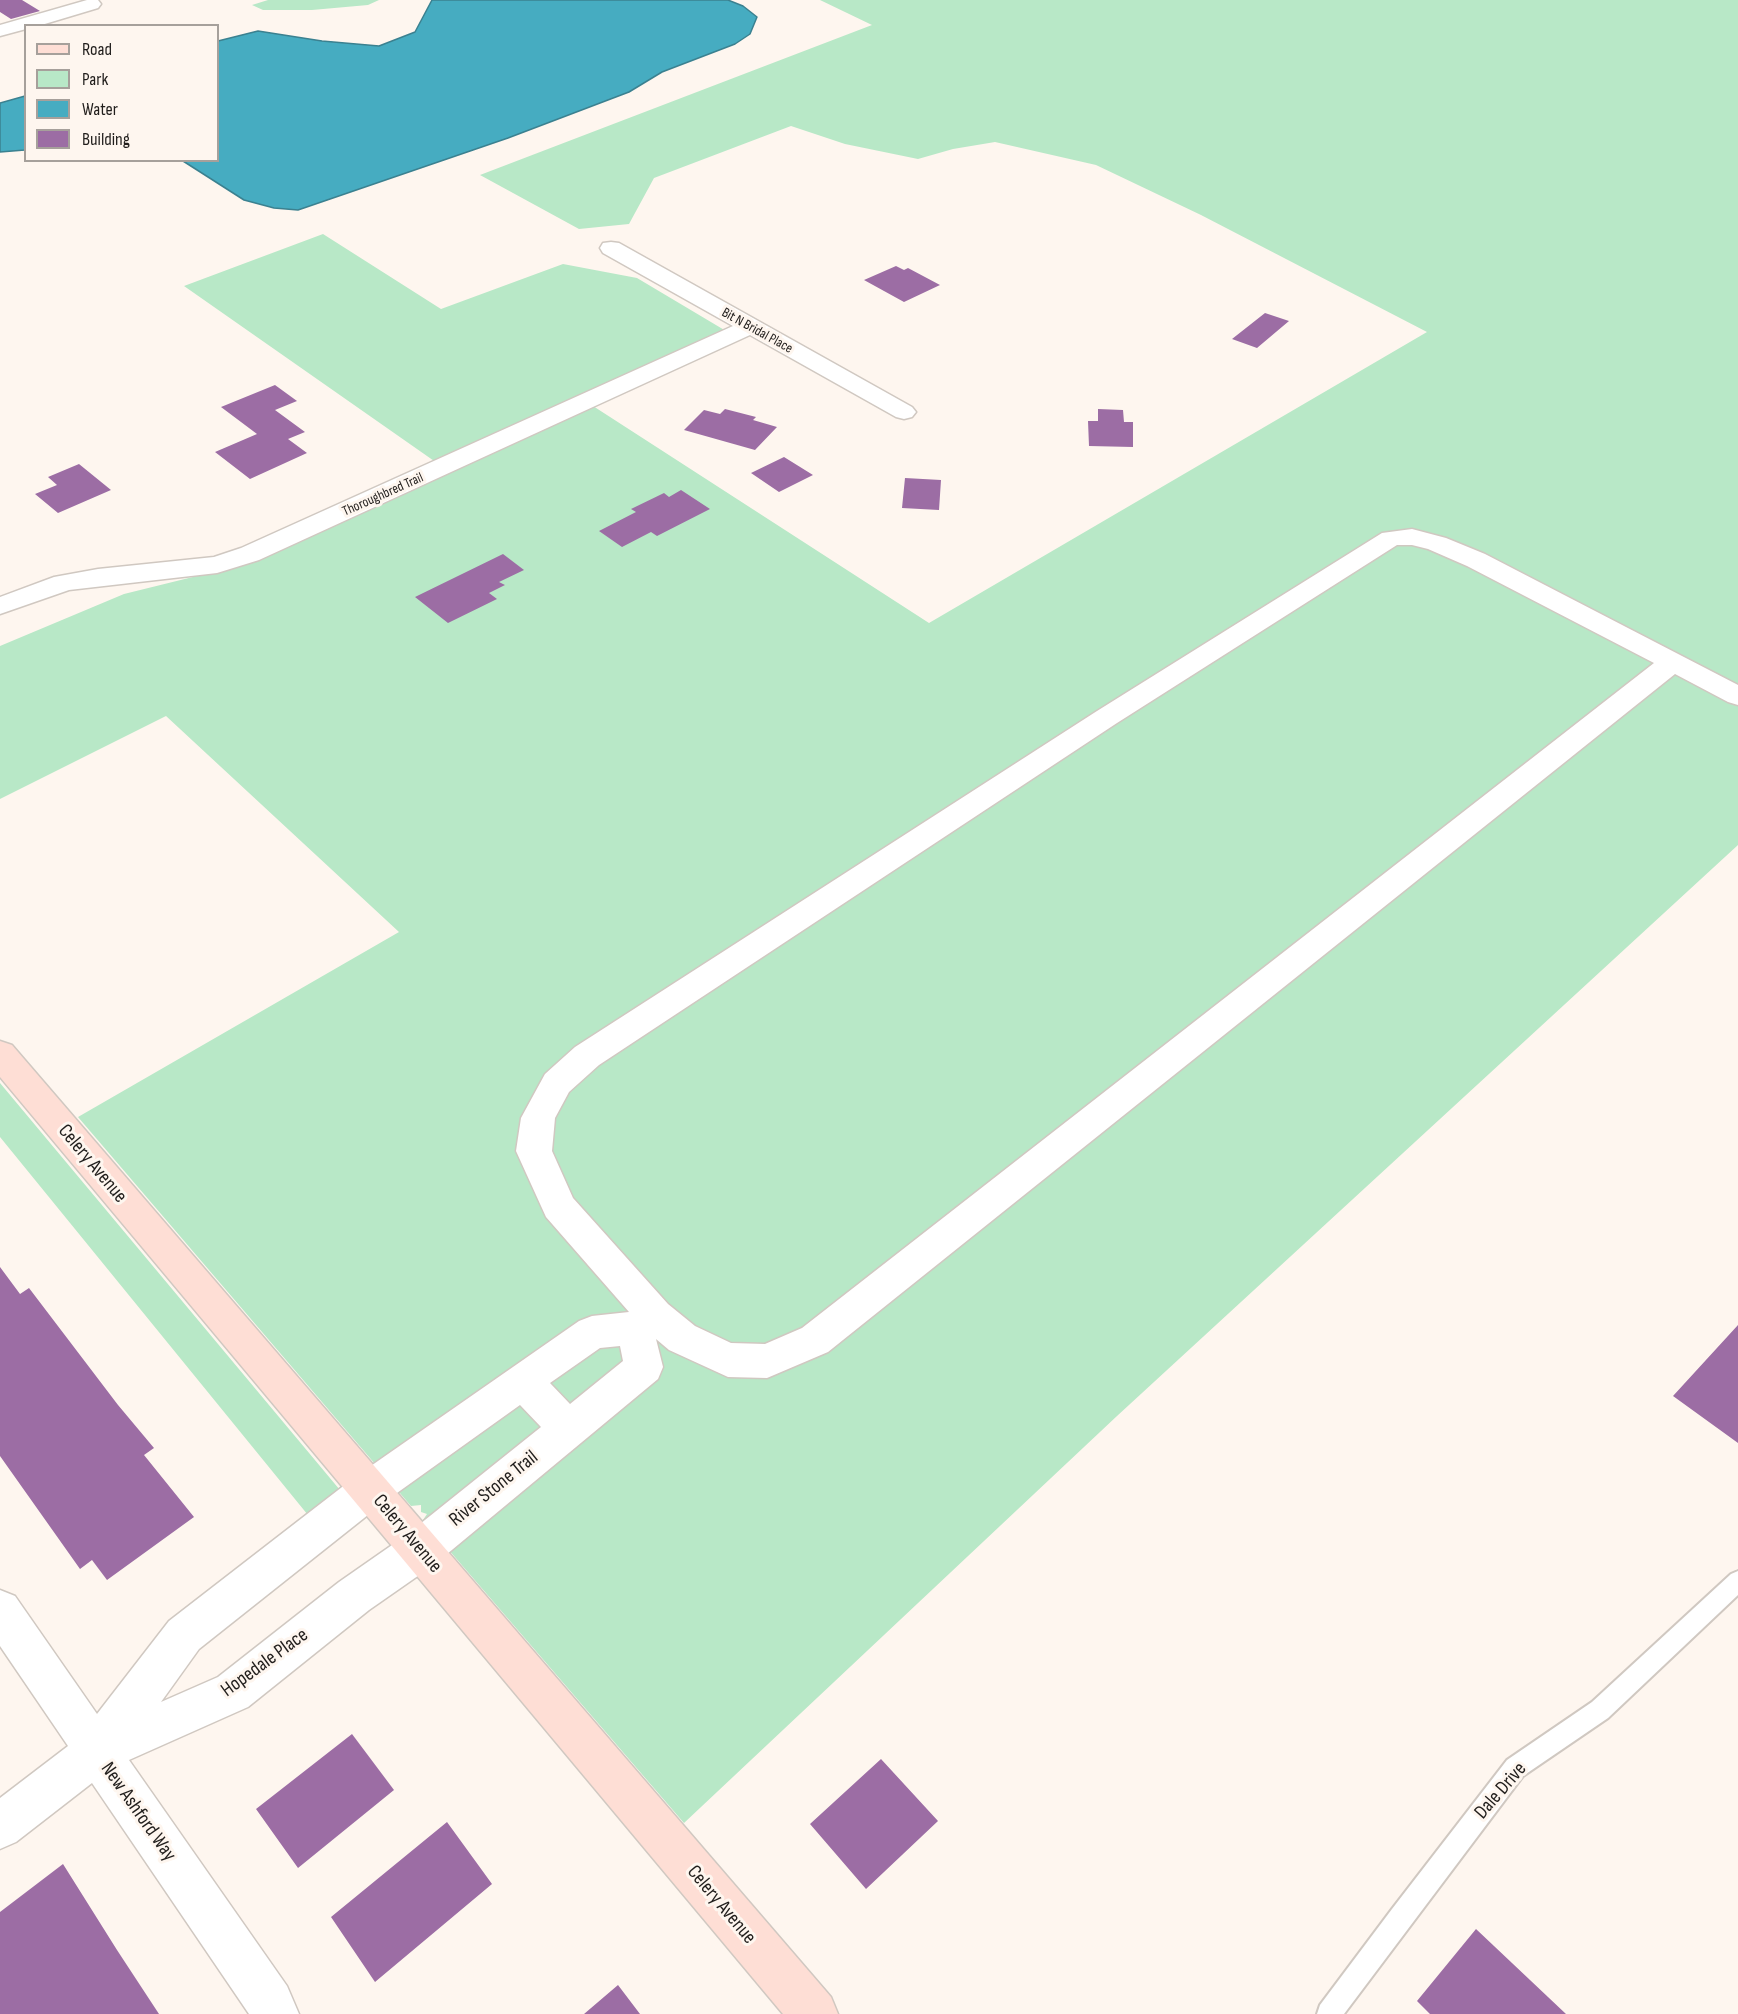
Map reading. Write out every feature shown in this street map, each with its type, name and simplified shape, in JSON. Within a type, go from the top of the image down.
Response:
[{"type":"main road","name":"Celery Avenue","points":[[0,1054],[814,2014]]},
{"type":"street","points":[[0,31],[92,4]]},
{"type":"street","name":"Bit N Bridal Place","points":[[611,248],[904,412]]},
{"type":"street","name":"Thoroughbred Trail","points":[[0,606],[63,583],[98,577],[217,565],[250,555],[749,327]]},
{"type":"street","points":[[1673,662],[814,1340],[767,1361],[728,1360],[645,1322],[559,1207],[534,1151],[538,1118],[557,1083],[586,1056],[1136,698],[1390,538],[1412,537],[1437,543],[1476,560],[1673,662],[1738,696]]},
{"type":"street","points":[[369,1490],[592,1332],[645,1322]]},
{"type":"street","name":"River Stone Trail","points":[[420,1550],[644,1366],[645,1322]]},
{"type":"street","points":[[522,1381],[568,1429]]},
{"type":"street","name":"Hopedale Place","points":[[96,1752],[184,1635],[369,1490]]},
{"type":"street","name":"Hopedale Place","points":[[0,1826],[96,1752],[233,1692],[354,1596],[420,1550]]},
{"type":"street","name":"New Ashford Way","points":[[0,1610],[263,1994],[274,2014]]},
{"type":"lane","name":"Dale Drive","points":[[1329,2014],[1400,1917],[1515,1768],[1600,1710],[1738,1581]]},
{"type":"green space","points":[[268,0],[379,0],[368,5],[312,10],[263,10],[252,5]]},
{"type":"green space","points":[[820,0],[1738,0],[1738,845],[1117,1416],[684,1823],[423,1520],[427,1514],[421,1512],[421,1505],[411,1506],[78,1117],[399,932],[166,716],[0,799],[0,646],[124,594],[209,573],[593,406],[929,623],[1427,332],[1201,215],[1096,165],[995,142],[953,149],[918,159],[845,144],[791,126],[654,178],[629,224],[579,229],[480,175],[872,25]]},
{"type":"green space","points":[[323,234],[441,309],[563,264],[637,278],[726,331],[437,463],[184,286]]},
{"type":"green space","points":[[0,1083],[360,1514],[312,1520],[0,1137]]},
{"type":"water","points":[[432,0],[728,0],[743,6],[757,17],[750,34],[735,44],[662,72],[629,92],[508,138],[298,210],[274,208],[244,200],[185,162],[219,162],[219,41],[258,31],[322,41],[379,46],[415,32]]},
{"type":"water","points":[[24,96],[24,150],[0,152],[0,103]]},
{"type":"building","points":[[0,0],[22,0],[40,11],[11,19],[0,12]]},
{"type":"building","points":[[896,266],[904,270],[908,268],[940,285],[904,302],[864,280]]},
{"type":"building","points":[[1265,313],[1289,321],[1257,348],[1232,339]]},
{"type":"building","points":[[275,385],[297,401],[275,410],[305,432],[288,439],[307,453],[250,479],[215,452],[257,434],[221,407]]},
{"type":"building","points":[[725,409],[756,417],[753,420],[777,427],[755,450],[684,430],[704,410],[720,414]]},
{"type":"building","points":[[1098,409],[1123,410],[1124,422],[1133,422],[1133,447],[1089,446],[1088,421],[1098,421]]},
{"type":"building","points":[[784,457],[813,475],[779,492],[751,473]]},
{"type":"building","points":[[79,464],[111,490],[58,513],[35,494],[57,485],[48,477]]},
{"type":"building","points":[[905,478],[941,480],[939,510],[902,508]]},
{"type":"building","points":[[681,490],[710,509],[657,536],[651,532],[622,547],[599,531],[636,512],[631,509],[664,493],[669,497]]},
{"type":"building","points":[[503,554],[524,570],[499,582],[505,585],[489,593],[497,599],[448,623],[415,597]]},
{"type":"building","points":[[0,1267],[20,1294],[29,1288],[118,1405],[154,1448],[144,1455],[194,1517],[107,1580],[92,1560],[80,1569],[0,1456]]},
{"type":"building","points":[[1738,1325],[1738,1443],[1673,1396]]},
{"type":"building","points":[[352,1734],[394,1790],[298,1868],[256,1809]]},
{"type":"building","points":[[881,1759],[938,1821],[866,1889],[810,1824]]},
{"type":"building","points":[[447,1822],[492,1884],[375,1982],[331,1917]]},
{"type":"building","points":[[63,1864],[159,2014],[0,2014],[0,1912]]},
{"type":"building","points":[[1476,1929],[1566,2014],[1430,2014],[1417,2001]]},
{"type":"building","points":[[618,1985],[640,2014],[584,2014]]}]
